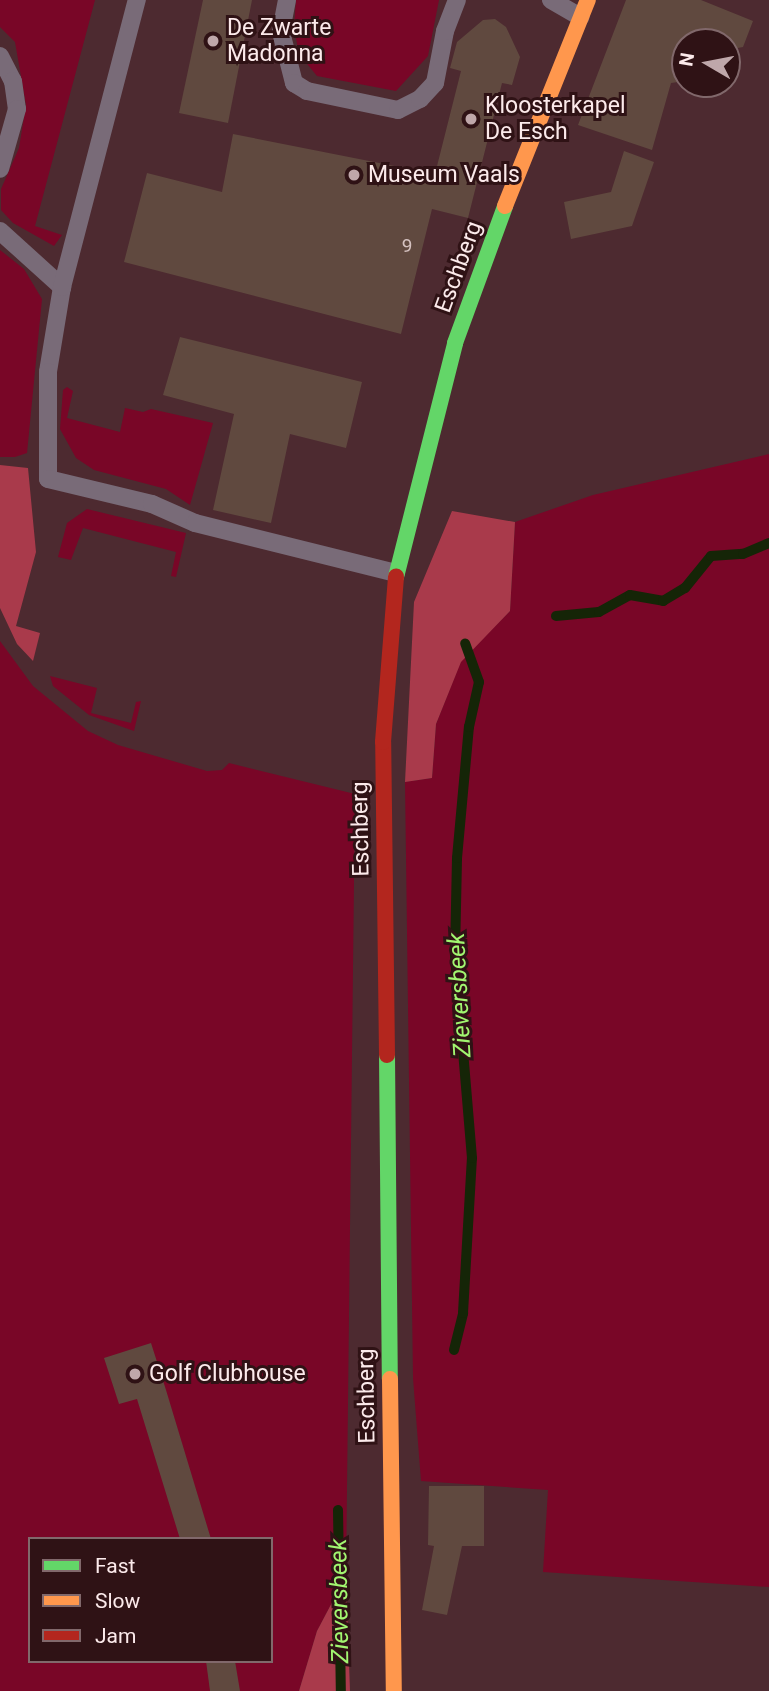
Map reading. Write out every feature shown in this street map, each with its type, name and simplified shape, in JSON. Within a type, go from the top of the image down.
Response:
[{"type":"street","name":"Eschberg","points":[[394,1691],[383,742],[396,573],[455,343],[523,155],[584,8]]},
{"type":"lane","points":[[137,0],[62,287],[48,372],[48,479],[152,505],[195,523],[396,573]]},
{"type":"lane","points":[[287,0],[281,32],[294,83],[307,91],[398,110],[420,99],[435,83],[445,31],[457,0]]},
{"type":"lane","points":[[551,0],[584,8]]},
{"type":"lane","points":[[0,56],[13,81],[17,109],[0,169]]},
{"type":"lane","points":[[0,232],[62,287]]},
{"type":"shaded area","points":[[0,0],[95,0],[35,226],[62,235],[54,246],[13,223],[1,210],[1,189],[19,148],[26,105],[15,42],[0,27]]},
{"type":"shaded area","points":[[296,0],[439,0],[428,56],[396,91],[317,76],[299,54],[294,28]]},
{"type":"shaded area","points":[[0,250],[24,269],[42,299],[27,453],[15,457],[0,457]]},
{"type":"shaded area","points":[[67,387],[73,391],[67,418],[120,432],[125,408],[143,412],[151,409],[213,423],[190,505],[166,489],[94,470],[76,458],[60,429],[63,390]]},
{"type":"shaded area","points":[[769,454],[769,1587],[543,1572],[548,1490],[421,1481],[413,1378],[405,782],[432,778],[436,724],[461,661],[510,611],[515,522],[593,495]]},
{"type":"shaded area","points":[[0,465],[28,468],[36,552],[16,626],[40,633],[33,661],[17,644],[0,608]]},
{"type":"shaded area","points":[[87,509],[186,533],[176,577],[171,576],[176,552],[83,528],[71,560],[58,557],[67,523]]},
{"type":"shaded area","points":[[452,511],[515,522],[510,611],[461,662],[436,724],[432,778],[405,782],[414,602]]},
{"type":"shaded area","points":[[0,641],[33,686],[88,731],[118,745],[207,771],[222,770],[229,763],[355,794],[346,1576],[317,1631],[299,1691],[0,1691]]},
{"type":"shaded area","points":[[50,676],[97,688],[91,713],[131,723],[136,702],[141,701],[134,731],[89,715],[53,686]]},
{"type":"shaded area","points":[[346,1576],[350,1691],[299,1691],[317,1631]]},
{"type":"building","points":[[203,0],[252,0],[228,123],[179,113]]},
{"type":"building","points":[[626,0],[701,0],[753,21],[741,47],[741,28],[671,28],[671,83],[652,150],[578,125]]},
{"type":"building","points":[[495,19],[506,27],[520,57],[512,85],[502,83],[468,218],[432,209],[401,334],[124,262],[147,173],[222,192],[233,134],[435,174],[461,71],[450,68],[457,42],[483,20]]},
{"type":"building","points":[[624,151],[654,162],[632,226],[571,239],[564,202],[611,192]]},
{"type":"building","points":[[180,337],[362,382],[346,448],[290,434],[271,523],[213,510],[234,414],[163,395]]},
{"type":"building","points":[[151,1343],[210,1537],[179,1537],[137,1399],[119,1404],[104,1358]]},
{"type":"building","points":[[429,1486],[484,1486],[484,1546],[462,1546],[447,1615],[422,1610],[434,1546],[428,1545]]},
{"type":"building","points":[[206,1663],[235,1663],[240,1691],[210,1691]]},
{"type":"waterway","name":"Zieversbeek","points":[[556,616],[599,612],[630,595],[663,601],[685,588],[711,556],[743,554],[769,543]]},
{"type":"waterway","name":"Zieversbeek","points":[[454,1350],[463,1313],[472,1158],[455,954],[457,858],[469,727],[479,682],[465,643]]},
{"type":"waterway","name":"Zieversbeek","points":[[338,1510],[341,1691]]},
{"type":"traffic: fast","points":[[396,577],[455,343],[505,206]]},
{"type":"traffic: fast","points":[[387,1055],[390,1379]]},
{"type":"traffic: slow","points":[[505,206],[588,0]]},
{"type":"traffic: slow","points":[[390,1379],[394,1691]]},
{"type":"traffic: jam","points":[[387,1055],[383,742],[396,577]]},
{"type":"place","name":"De Zwarte Madonna","points":[[213,41]]},
{"type":"place","name":"Kloosterkapel De Esch","points":[[471,119]]},
{"type":"place","name":"Museum Vaals","points":[[354,175]]},
{"type":"place","name":"Golf Clubhouse","points":[[135,1374]]}]
